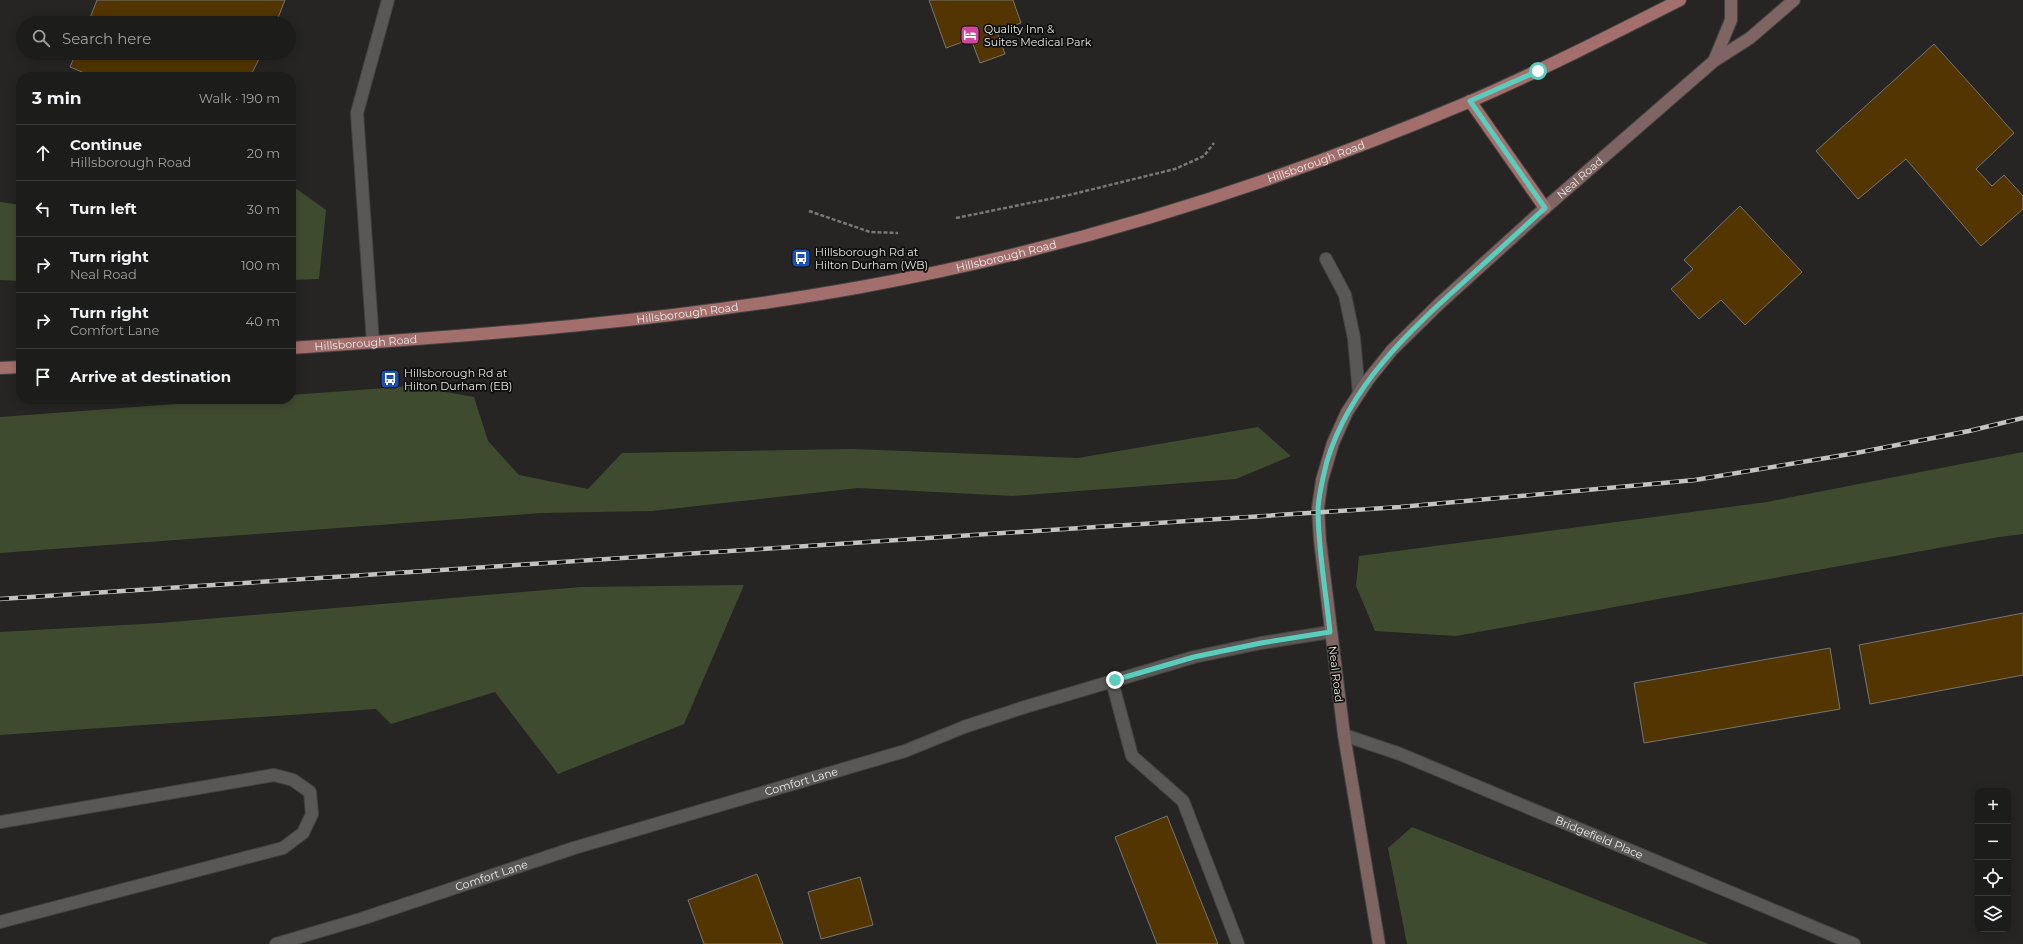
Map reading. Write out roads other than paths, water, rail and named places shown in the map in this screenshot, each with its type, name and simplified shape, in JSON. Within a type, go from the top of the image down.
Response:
[{"type":"main road","name":"Hillsborough Road","points":[[296,348],[373,343],[621,322],[740,308],[932,273],[1010,255],[1162,214],[1278,176],[1470,101],[1538,71],[1680,0]]},
{"type":"main road","points":[[1470,101],[1545,208]]},
{"type":"main road","points":[[0,368],[16,367]]},
{"type":"street","points":[[373,343],[358,113],[388,0]]},
{"type":"street","name":"Neal Road","points":[[1714,61],[1731,20],[1731,0]]},
{"type":"street","name":"Neal Road","points":[[1379,944],[1344,735],[1330,632],[1320,541],[1318,508],[1322,480],[1333,443],[1346,412],[1368,380],[1392,350],[1440,303],[1545,208],[1714,61],[1750,38],[1794,0]]},
{"type":"street","points":[[1326,259],[1345,295],[1354,338],[1360,393]]},
{"type":"street","name":"Comfort Lane","points":[[276,944],[361,919],[574,848],[905,750],[1025,706],[1194,657],[1261,643],[1330,632]]},
{"type":"street","points":[[1112,681],[1132,756],[1183,801],[1238,944]]},
{"type":"street","name":"Bridgefield Place","points":[[1344,735],[1400,754],[1854,944]]},
{"type":"street","points":[[0,822],[274,776],[292,780],[310,792],[312,814],[303,833],[283,848],[0,922]]},
{"type":"railway","points":[[0,599],[1400,507],[1695,480],[1856,453],[1969,431],[2023,418]]},
{"type":"place","name":"Quality Inn & Suites Medical Park","points":[[970,35]]},
{"type":"place","name":"Hillsborough Rd at Hilton Durham (WB)","points":[[801,258]]},
{"type":"place","name":"Hillsborough Rd at Hilton Durham (EB)","points":[[390,379]]}]
